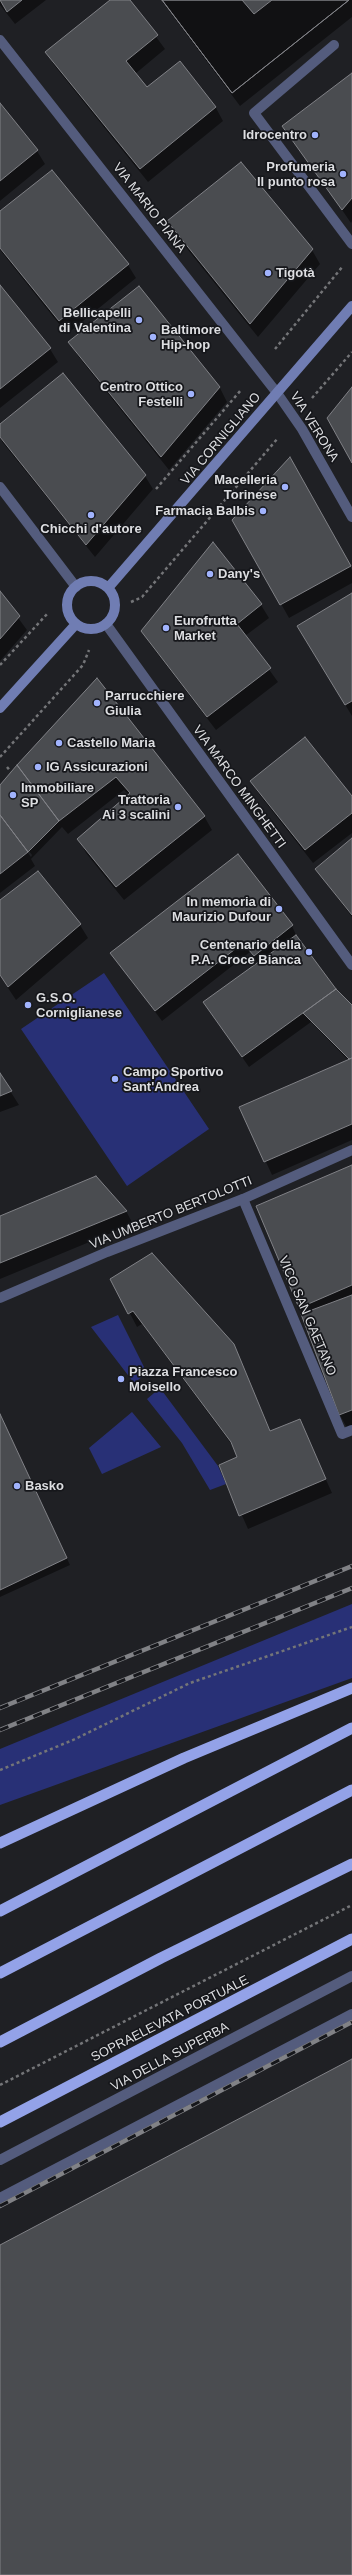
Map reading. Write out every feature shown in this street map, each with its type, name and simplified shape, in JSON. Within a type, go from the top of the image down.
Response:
[{"type":"highway","points":[[0,1843],[184,1758],[352,1688]]},
{"type":"highway","points":[[0,1911],[352,1728]]},
{"type":"highway","points":[[0,1973],[352,1790]]},
{"type":"highway","points":[[0,2042],[161,1958],[352,1864]]},
{"type":"highway","name":"SOPRAELEVATA PORTUALE","points":[[0,2122],[352,1939]]},
{"type":"main road","name":"VIA CORNIGLIANO","points":[[108,588],[352,306]]},
{"type":"main road","points":[[86,581],[94,581],[108,588],[115,602],[115,611],[103,626],[87,629],[76,624],[67,611],[68,596],[76,587],[86,581]]},
{"type":"main road","points":[[0,708],[76,624]]},
{"type":"street","name":"VIA MARIO PIANA","points":[[0,40],[277,393]]},
{"type":"street","points":[[334,45],[254,113],[352,244]]},
{"type":"street","name":"VIA VERONA","points":[[277,393],[295,418],[352,517]]},
{"type":"street","points":[[0,487],[76,587]]},
{"type":"street","name":"VIA MARCO MINGHETTI","points":[[103,626],[352,965]]},
{"type":"street","name":"VIA UMBERTO BERTOLOTTI","points":[[0,1298],[107,1252],[243,1199],[352,1150]]},
{"type":"street","name":"VICO SAN GAETANO","points":[[243,1199],[342,1434],[352,1430]]},
{"type":"street","name":"VIA DELLA SUPERBA","points":[[0,2160],[352,1976]]},
{"type":"street","points":[[0,2198],[352,2014]]},
{"type":"path","points":[[154,492],[259,369],[347,261]]},
{"type":"path","points":[[115,611],[142,597],[352,352]]},
{"type":"path","points":[[0,665],[39,622],[68,596]]},
{"type":"path","points":[[0,757],[83,665],[103,626]]},
{"type":"path","points":[[7,767],[11,772]]},
{"type":"path","points":[[0,1770],[73,1740],[190,1683],[352,1627]]},
{"type":"path","points":[[0,2085],[352,1904]]},
{"type":"shaded area","name":"Campo Sportivo Sant'Andrea","points":[[104,973],[209,1129],[127,1186],[21,1029]]},
{"type":"shaded area","points":[[118,1315],[147,1373],[134,1383],[91,1327]]},
{"type":"shaded area","points":[[160,1388],[218,1466],[226,1484],[210,1490],[182,1443],[147,1399]]},
{"type":"shaded area","points":[[132,1412],[161,1447],[102,1474],[89,1448]]},
{"type":"shaded area","points":[[352,1604],[352,1678],[0,1805],[0,1749]]},
{"type":"building","points":[[0,0],[22,0],[7,12]]},
{"type":"building","points":[[110,0],[130,0],[158,35],[126,61],[147,87],[180,61],[216,107],[140,169],[45,52]]},
{"type":"building","points":[[162,0],[242,0],[254,14],[272,0],[349,0],[232,93]]},
{"type":"building","points":[[162,0],[349,0],[232,93]]},
{"type":"building","points":[[352,73],[352,198],[342,210],[282,126]]},
{"type":"building","points":[[0,103],[38,150],[0,181]]},
{"type":"building","points":[[241,162],[313,249],[250,324],[167,221]]},
{"type":"building","points":[[52,170],[129,264],[59,321],[0,248],[0,211]]},
{"type":"building","points":[[0,285],[51,348],[0,389]]},
{"type":"building","points":[[139,286],[220,387],[161,457],[68,342]]},
{"type":"building","points":[[63,373],[146,475],[86,545],[0,437],[0,424]]},
{"type":"building","points":[[352,387],[352,463],[327,418]]},
{"type":"building","points":[[290,457],[351,566],[280,605],[232,520]]},
{"type":"building","points":[[213,542],[262,604],[237,624],[271,668],[207,717],[141,631]]},
{"type":"building","points":[[0,591],[20,616],[0,639]]},
{"type":"building","points":[[352,593],[352,701],[345,705],[297,626]]},
{"type":"building","points":[[97,678],[205,816],[116,887],[77,839],[130,793],[116,777],[59,821],[17,765]]},
{"type":"building","points":[[305,737],[352,796],[352,813],[305,850],[250,781]]},
{"type":"building","points":[[17,765],[59,821],[28,852],[0,815],[0,785]]},
{"type":"building","points":[[0,815],[28,852],[0,874]]},
{"type":"building","points":[[352,838],[352,915],[315,869]]},
{"type":"building","points":[[238,854],[293,925],[254,956],[243,943],[155,1011],[110,953]]},
{"type":"building","points":[[38,871],[81,924],[8,987],[0,975],[0,900]]},
{"type":"building","points":[[296,935],[336,989],[242,1057],[203,1002]]},
{"type":"building","points":[[336,989],[352,1005],[352,1058],[349,1059],[303,1013]]},
{"type":"building","points":[[352,1058],[352,1124],[264,1162],[239,1107]]},
{"type":"building","points":[[0,1073],[12,1091],[0,1096]]},
{"type":"building","points":[[352,1165],[352,1285],[299,1308],[256,1206]]},
{"type":"building","points":[[96,1176],[127,1211],[0,1263],[0,1216]]},
{"type":"building","points":[[152,1253],[234,1344],[270,1431],[300,1419],[326,1479],[239,1516],[219,1465],[237,1457],[231,1442],[133,1311],[128,1314],[110,1279]]},
{"type":"building","points":[[352,1295],[352,1410],[339,1415],[301,1314]]},
{"type":"building","name":"Basko","points":[[0,1414],[67,1558],[0,1590]]},
{"type":"building","points":[[352,2059],[352,2575],[0,2575],[0,2245]]},
{"type":"railway","points":[[0,1708],[352,1566]]},
{"type":"railway","points":[[0,1730],[352,1588]]},
{"type":"railway","points":[[0,2206],[352,2022]]},
{"type":"place","name":"Idrocentro","points":[[315,135]]},
{"type":"place","name":"Profumeria Il punto rosa","points":[[343,174]]},
{"type":"place","name":"Tigotà","points":[[268,273]]},
{"type":"place","name":"Bellicapelli di Valentina","points":[[139,320]]},
{"type":"place","name":"Baltimore Hip-hop","points":[[153,337]]},
{"type":"place","name":"Centro Ottico Festelli","points":[[191,394]]},
{"type":"place","name":"Macelleria Torinese","points":[[285,487]]},
{"type":"place","name":"Farmacia Balbis","points":[[263,511]]},
{"type":"place","name":"Chicchi d'autore","points":[[91,515]]},
{"type":"place","name":"Dany's","points":[[210,574]]},
{"type":"place","name":"Eurofrutta Market","points":[[166,628]]},
{"type":"place","name":"Parrucchiere Giulia","points":[[97,703]]},
{"type":"place","name":"Castello Maria","points":[[59,743]]},
{"type":"place","name":"IG Assicurazioni","points":[[38,767]]},
{"type":"place","name":"Immobiliare SP","points":[[13,795]]},
{"type":"place","name":"Trattoria Ai 3 scalini","points":[[178,807]]},
{"type":"place","name":"In memoria di Maurizio Dufour","points":[[279,909]]},
{"type":"place","name":"Centenario della P.A. Croce Bianca","points":[[309,952]]},
{"type":"place","name":"G.S.O. Corniglianese","points":[[28,1005]]},
{"type":"place","name":"Campo Sportivo Sant'Andrea","points":[[115,1079]]},
{"type":"place","name":"Piazza Francesco Moisello","points":[[121,1379]]},
{"type":"place","name":"Basko","points":[[17,1486]]}]
